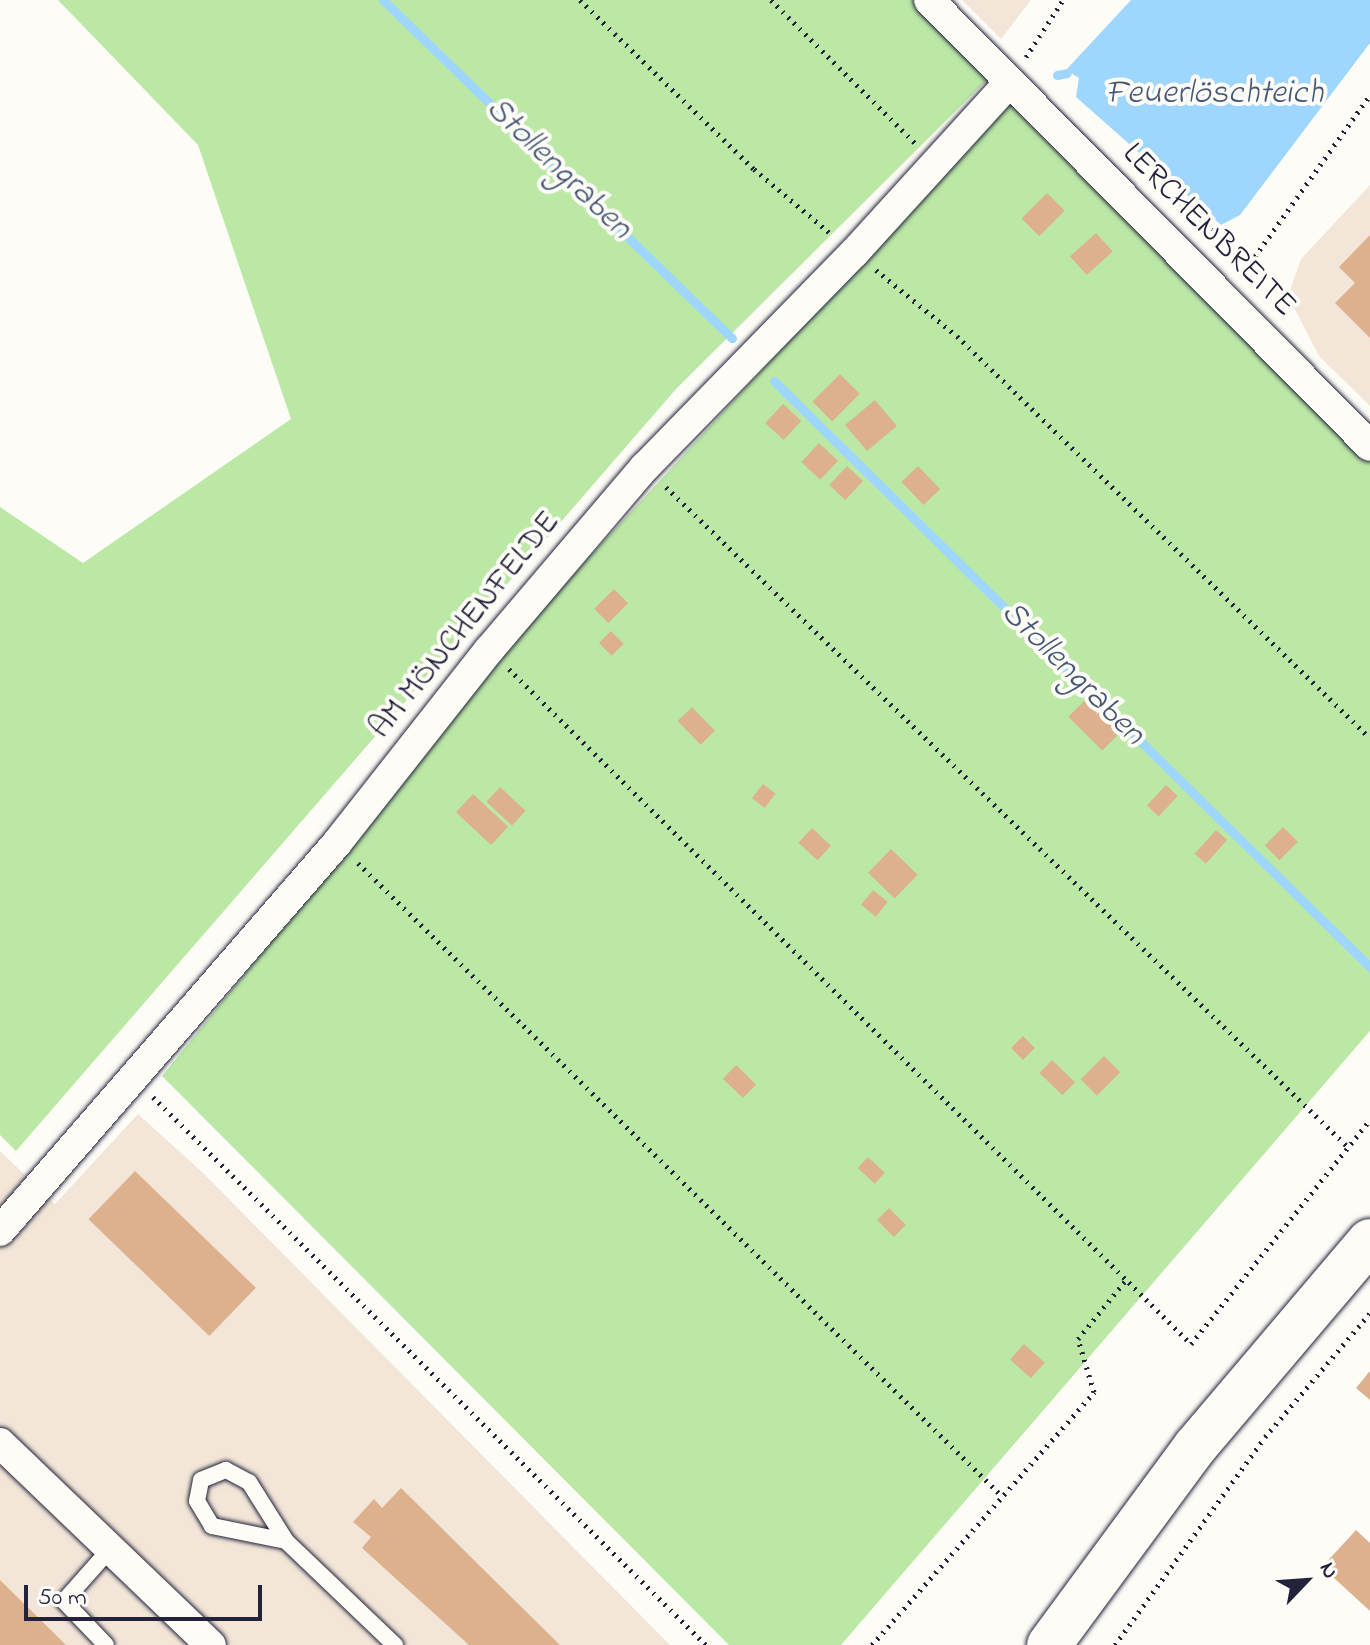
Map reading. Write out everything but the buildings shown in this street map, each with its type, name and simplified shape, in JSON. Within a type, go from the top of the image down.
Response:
[{"type":"main road","points":[[1049,1645],[1195,1447],[1370,1241]]},
{"type":"street","name":"LERCHENBREITE","points":[[929,0],[1008,84],[1224,295],[1370,446]]},
{"type":"street","name":"AM MÖNCHENFELDE","points":[[6,1225],[135,1080],[337,843],[489,650],[645,467],[854,253],[1008,84]]},
{"type":"street","points":[[0,1443],[211,1645]]},
{"type":"lane","points":[[286,1541],[212,1526],[197,1501],[201,1480],[219,1471],[240,1474],[260,1495],[286,1541],[395,1645]]},
{"type":"lane","points":[[106,1645],[64,1601],[111,1548]]},
{"type":"path","points":[[580,0],[754,169],[957,336],[1370,738]]},
{"type":"path","points":[[771,0],[936,165]]},
{"type":"path","points":[[1008,84],[1063,0]]},
{"type":"path","points":[[1224,295],[1255,260],[1274,225],[1370,95]]},
{"type":"path","points":[[645,467],[1347,1146]]},
{"type":"path","points":[[489,650],[1191,1344],[1370,1120]]},
{"type":"path","points":[[337,843],[1001,1495]]},
{"type":"path","points":[[135,1080],[706,1645]]},
{"type":"path","points":[[872,1645],[1094,1392],[1078,1339],[1126,1280]]},
{"type":"path","points":[[1115,1645],[1265,1437],[1370,1313]]},
{"type":"shaded area","points":[[962,0],[1031,0],[1001,39]]},
{"type":"shaded area","points":[[1370,185],[1370,406],[1319,356],[1288,296],[1301,259]]},
{"type":"shaded area","points":[[138,1114],[202,1172],[670,1645],[0,1645],[0,1151],[55,1204]]},
{"type":"green space","points":[[58,0],[915,0],[992,75],[676,389],[16,1151],[0,1135],[0,507],[83,563],[291,419],[198,145]]},
{"type":"green space","points":[[1013,98],[1370,459],[1370,1031],[841,1645],[729,1645],[162,1076],[546,604]]},
{"type":"water","name":"Feuerlöschteich","points":[[1131,0],[1370,0],[1370,43],[1240,215],[1221,225],[1076,97],[1079,78],[1066,70]]},
{"type":"waterway","name":"Stollengraben","points":[[383,0],[732,338]]},
{"type":"waterway","points":[[1057,75],[1067,73]]},
{"type":"waterway","name":"Stollengraben","points":[[774,381],[1370,967]]}]
